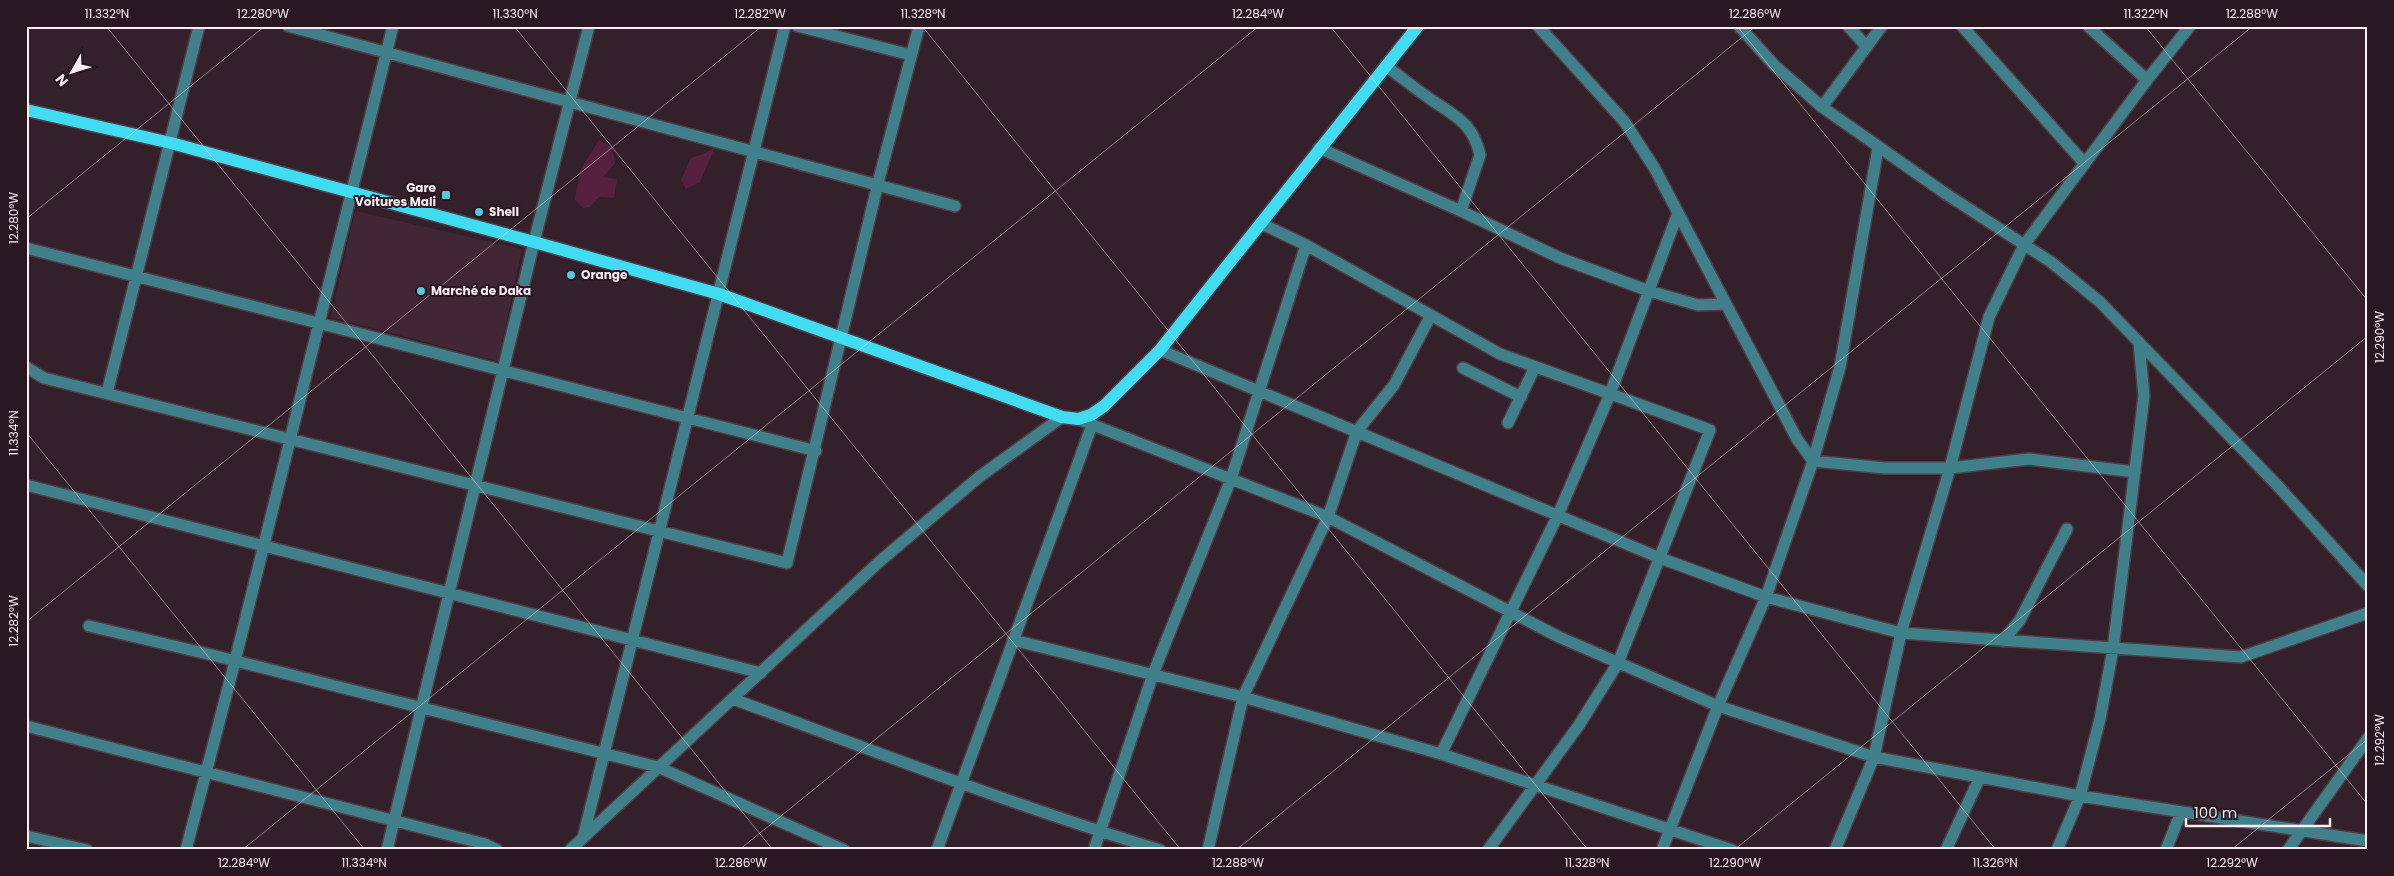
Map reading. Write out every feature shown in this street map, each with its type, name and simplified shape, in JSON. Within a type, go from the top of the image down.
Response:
[{"type":"main road","points":[[26,110],[171,143],[351,191],[719,294],[1062,417],[1078,419],[1091,415],[1104,406],[1160,350],[1260,222],[1418,26]]},
{"type":"street","points":[[108,393],[199,26]]},
{"type":"street","points":[[288,26],[878,183],[956,206]]},
{"type":"street","points":[[186,850],[393,26]]},
{"type":"street","points":[[387,850],[534,242],[589,26]]},
{"type":"street","points":[[583,838],[785,26]]},
{"type":"street","points":[[798,26],[911,55]]},
{"type":"street","points":[[26,367],[44,378],[787,564],[816,451],[878,183],[919,26]]},
{"type":"street","points":[[1538,26],[1624,121],[1655,169],[1797,439],[1812,461]]},
{"type":"street","points":[[1739,26],[1774,65],[1822,107],[1878,148],[2051,262],[2100,302],[2278,486],[2368,586]]},
{"type":"street","points":[[1848,26],[1867,47]]},
{"type":"street","points":[[1822,107],[1882,26]]},
{"type":"street","points":[[1962,26],[2085,164]]},
{"type":"street","points":[[2088,26],[2146,80]]},
{"type":"street","points":[[1835,850],[1874,757],[1901,633],[1950,468],[1989,317],[2024,245],[2146,80],[2190,26]]},
{"type":"street","points":[[1386,66],[1433,101],[1458,116],[1475,141],[1480,155],[1461,211]]},
{"type":"street","points":[[1319,148],[1461,211],[1560,258],[1649,291],[1698,306],[1726,304]]},
{"type":"street","points":[[1662,850],[1718,706],[1766,597],[1812,461],[1840,367],[1878,148]]},
{"type":"street","points":[[1441,754],[1512,613],[1558,515],[1610,394],[1678,213]]},
{"type":"street","points":[[1260,222],[1306,245],[1500,354],[1710,430],[1618,662],[1579,725],[1488,850]]},
{"type":"street","points":[[1094,850],[1152,674],[1231,479],[1306,245]]},
{"type":"street","points":[[26,248],[816,451]]},
{"type":"street","points":[[1208,850],[1243,697],[1328,517],[1357,431],[1394,385],[1430,315]]},
{"type":"street","points":[[2056,850],[2080,796],[2100,719],[2113,649],[2144,396],[2139,343]]},
{"type":"street","points":[[1160,350],[1660,558],[1766,597],[1901,633],[2241,657],[2368,612]]},
{"type":"street","points":[[1508,423],[1535,367]]},
{"type":"street","points":[[1463,368],[1520,397]]},
{"type":"street","points":[[570,850],[879,562],[979,477],[1062,417]]},
{"type":"street","points":[[1078,419],[1328,517],[1559,637],[1718,706],[1874,757],[2080,796],[2368,841]]},
{"type":"street","points":[[937,850],[1092,425]]},
{"type":"street","points":[[1812,461],[1885,468],[1950,468],[2029,459],[2135,472]]},
{"type":"street","points":[[26,485],[762,673]]},
{"type":"street","points":[[2003,641],[2020,620],[2066,529]]},
{"type":"street","points":[[89,626],[604,752],[658,767],[844,850]]},
{"type":"street","points":[[1014,640],[1243,697],[1441,754],[1732,850]]},
{"type":"street","points":[[733,699],[961,783],[1100,832],[1160,850]]},
{"type":"street","points":[[26,726],[394,820],[485,844],[497,850]]},
{"type":"street","points":[[2288,850],[2368,738]]},
{"type":"street","points":[[1946,850],[1980,777]]},
{"type":"street","points":[[2166,850],[2181,812]]},
{"type":"street","points":[[26,836],[87,850]]},
{"type":"shaded area","points":[[599,140],[612,147],[615,163],[603,177],[617,179],[614,198],[599,197],[590,207],[583,208],[575,199],[580,171]]},
{"type":"shaded area","points":[[715,147],[700,182],[686,189],[681,180],[691,158]]},
{"type":"shaded area","points":[[355,211],[522,249],[498,361],[331,317]]},
{"type":"place","name":"Gare Voitures Mali","points":[[446,195]]},
{"type":"place","name":"Shell","points":[[479,212]]},
{"type":"place","name":"Orange","points":[[571,275]]},
{"type":"place","name":"Marché de Daka","points":[[421,291]]}]
